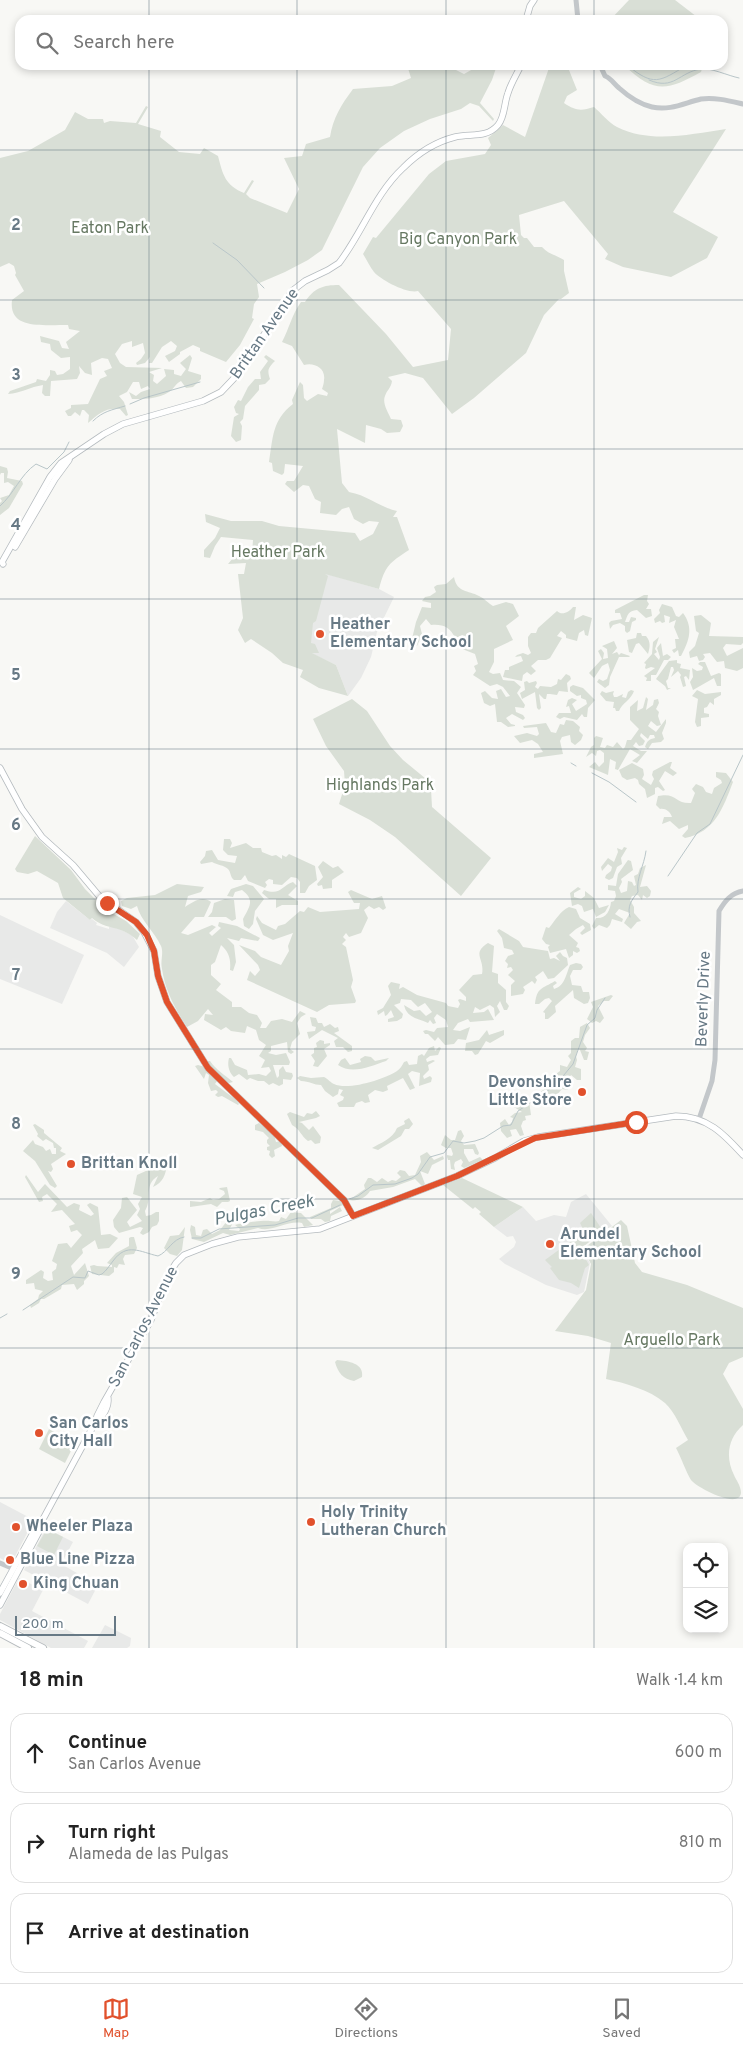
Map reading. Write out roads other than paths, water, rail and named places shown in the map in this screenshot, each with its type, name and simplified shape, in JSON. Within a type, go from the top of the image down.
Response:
[{"type":"main road","points":[[527,15],[534,0]]},
{"type":"main road","name":"Brittan Avenue","points":[[1,567],[55,479],[69,460],[104,434],[123,424],[211,398],[228,386],[240,372],[292,291],[339,262],[385,188],[401,169],[438,143],[458,136],[487,133],[498,125],[508,90],[518,70]]},
{"type":"main road","points":[[0,768],[25,814],[42,837],[73,865],[100,897],[136,922],[144,932],[154,951],[158,976],[167,1002],[208,1068],[340,1195],[348,1204],[353,1216]]},
{"type":"main road","name":"San Carlos Avenue","points":[[0,1593],[38,1524],[42,1521],[97,1416],[151,1320],[166,1276],[184,1255],[212,1244],[238,1237],[320,1229],[400,1200],[457,1176],[535,1138],[676,1116],[699,1119],[714,1126],[743,1155]]},
{"type":"main road","name":"San Carlos Avenue","points":[[0,1605],[42,1526],[42,1521]]},
{"type":"main road","points":[[0,1626],[43,1648]]},
{"type":"main road","points":[[0,1633],[28,1648]]},
{"type":"street","points":[[576,0],[578,15]]},
{"type":"street","points":[[602,70],[605,76],[609,77],[617,87],[635,101],[650,107],[668,108],[703,99],[743,104]]},
{"type":"street","name":"Beverly Drive","points":[[699,1119],[712,1081],[715,1060],[719,911],[727,899],[743,891]]},
{"type":"street","points":[[0,1563],[14,1570]]},
{"type":"waterway","points":[[633,70],[644,77],[657,80],[678,70]]},
{"type":"waterway","points":[[649,80],[658,83],[671,82],[697,70]]},
{"type":"waterway","points":[[714,70],[739,78]]},
{"type":"waterway","points":[[213,243],[237,260],[264,288]]},
{"type":"waterway","points":[[130,404],[144,398],[200,382]]},
{"type":"waterway","points":[[93,421],[104,413],[125,406]]},
{"type":"waterway","points":[[0,506],[30,468],[36,464],[47,469],[64,452],[69,442]]},
{"type":"waterway","name":"Pulgas Creek","points":[[668,876],[697,833],[710,824],[743,755]]},
{"type":"waterway","points":[[571,763],[576,766]]},
{"type":"waterway","points":[[592,773],[609,782],[636,802]]},
{"type":"waterway","name":"Pulgas Creek","points":[[630,917],[629,907],[638,892],[638,882],[646,851]]},
{"type":"waterway","name":"Pulgas Creek","points":[[349,1199],[358,1196],[373,1185],[395,1184],[412,1178],[418,1174],[430,1157],[444,1153],[453,1141],[464,1143],[475,1141],[484,1138],[503,1126],[511,1125],[518,1111],[545,1093],[559,1081],[573,1064],[587,1025],[595,1018],[597,1010],[605,998]]},
{"type":"waterway","name":"Pulgas Creek","points":[[192,1238],[201,1238],[219,1229],[275,1225],[298,1218],[312,1218],[340,1205]]},
{"type":"waterway","name":"Pulgas Creek","points":[[23,1310],[73,1277],[85,1278],[88,1271],[99,1275],[102,1274],[118,1255],[123,1252],[134,1250],[158,1256],[165,1252],[176,1240],[184,1237]]},
{"type":"waterway","name":"Pulgas Creek","points":[[0,1318],[7,1314]]},
{"type":"place","name":"Heather Elementary School","points":[[320,634]]},
{"type":"place","name":"Devonshire Little Store","points":[[582,1092]]},
{"type":"place","name":"Brittan Knoll","points":[[71,1164]]},
{"type":"place","name":"Arundel Elementary School","points":[[550,1244]]},
{"type":"place","name":"San Carlos City Hall","points":[[39,1433]]},
{"type":"place","name":"Holy Trinity Lutheran Church","points":[[311,1522]]},
{"type":"place","name":"Wheeler Plaza","points":[[16,1527]]},
{"type":"place","name":"Blue Line Pizza","points":[[10,1560]]},
{"type":"place","name":"King Chuan","points":[[23,1584]]},
{"type":"park label","name":"Eaton Park","points":[[110,229]]},
{"type":"park label","name":"Big Canyon Park","points":[[458,240]]},
{"type":"park label","name":"Heather Park","points":[[278,553]]},
{"type":"park label","name":"Highlands Park","points":[[380,786]]},
{"type":"park label","name":"Arguello Park","points":[[672,1341]]}]
